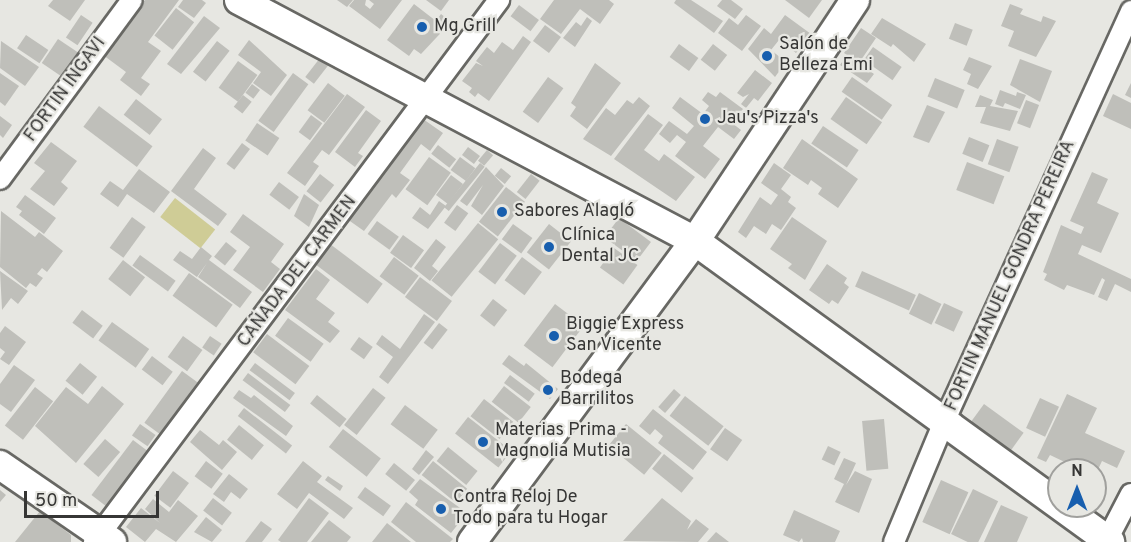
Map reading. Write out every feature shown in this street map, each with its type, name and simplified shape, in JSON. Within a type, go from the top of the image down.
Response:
[{"type":"street","name":"FORTIN INGAVI","points":[[0,179],[132,0]]},
{"type":"street","points":[[239,0],[695,240],[943,424],[1108,542],[1131,494]]},
{"type":"street","name":"CAÑADA DEL CARMEN","points":[[102,539],[499,0]]},
{"type":"street","points":[[472,542],[695,240],[855,0]]},
{"type":"street","name":"FORTIN MANUEL GONDRA PEREIRA","points":[[894,542],[943,424],[1131,11]]},
{"type":"street","points":[[0,465],[102,539]]},
{"type":"shaded area","points":[[175,198],[215,229],[200,248],[160,217]]},
{"type":"building","points":[[53,0],[85,0],[70,21],[48,6]]},
{"type":"building","points":[[145,0],[179,0],[148,42],[161,51],[141,78],[150,84],[141,96],[120,80],[126,72],[103,55]]},
{"type":"building","points":[[183,0],[202,0],[206,3],[194,18],[178,7]]},
{"type":"building","points":[[337,0],[353,0],[347,7]]},
{"type":"building","points":[[354,0],[366,0],[365,5],[370,9],[374,4],[369,0],[402,0],[380,29],[349,6]]},
{"type":"building","points":[[426,0],[449,0],[441,11]]},
{"type":"building","points":[[554,0],[609,0],[614,4],[600,24],[580,9],[561,34],[540,19]]},
{"type":"building","points":[[676,0],[691,0],[723,21],[714,33],[674,3]]},
{"type":"building","points":[[722,0],[731,0],[743,9],[735,19],[717,6]]},
{"type":"building","points":[[785,0],[822,0],[809,18]]},
{"type":"building","name":"Mg Grill","points":[[414,4],[436,21],[441,14],[451,22],[421,54],[414,49],[409,56],[387,40]]},
{"type":"building","points":[[1010,4],[1023,9],[1020,14],[1041,22],[1043,16],[1056,21],[1036,57],[1008,46],[1014,31],[1001,26]]},
{"type":"building","points":[[519,5],[539,20],[531,31],[511,16]]},
{"type":"building","points":[[176,8],[194,22],[173,50],[154,36]]},
{"type":"building","points":[[81,15],[93,23],[78,45],[66,37]]},
{"type":"building","points":[[746,15],[761,26],[742,51],[718,33],[729,18],[738,25]]},
{"type":"building","points":[[785,15],[811,34],[796,53],[779,40],[771,50],[786,62],[775,77],[748,49],[764,28],[771,34]]},
{"type":"building","points":[[204,16],[220,28],[181,74],[167,64]]},
{"type":"building","points":[[587,17],[592,21],[575,47],[563,38],[576,22],[581,26]]},
{"type":"building","points":[[882,18],[926,44],[914,62],[893,44],[891,47],[871,34]]},
{"type":"building","points":[[955,23],[973,30],[967,46],[949,39]]},
{"type":"building","points":[[545,25],[561,37],[549,53],[533,41]]},
{"type":"building","points":[[861,28],[876,38],[859,63],[874,74],[867,83],[840,65],[847,55],[844,53]]},
{"type":"building","points":[[26,35],[48,50],[39,63],[17,48]]},
{"type":"building","points":[[523,36],[531,42],[489,101],[478,93],[475,97],[469,92],[472,88],[462,81],[476,63],[483,66],[476,61],[487,47],[494,53],[502,42],[513,50]]},
{"type":"building","points":[[58,39],[80,54],[64,78],[42,63]]},
{"type":"building","points":[[249,40],[287,75],[271,96],[253,83],[261,72],[238,55]]},
{"type":"building","points":[[1,41],[39,67],[25,86],[0,68]]},
{"type":"building","points":[[217,41],[230,51],[206,82],[193,72]]},
{"type":"building","points":[[679,44],[698,58],[689,71],[670,57]]},
{"type":"building","points":[[713,44],[727,55],[715,71],[701,60]]},
{"type":"building","points":[[873,47],[902,67],[892,80],[864,60]]},
{"type":"building","points":[[969,57],[992,66],[978,89],[967,84],[971,74],[963,70]]},
{"type":"building","points":[[320,58],[329,65],[314,84],[305,77]]},
{"type":"building","points":[[1020,59],[1052,71],[1040,102],[1010,85]]},
{"type":"building","points":[[238,61],[257,75],[238,102],[219,88]]},
{"type":"building","points":[[595,63],[621,83],[587,129],[570,116],[576,107],[571,103]]},
{"type":"building","points":[[755,70],[772,83],[758,101],[754,98],[746,108],[741,104],[749,94],[743,97],[737,93]]},
{"type":"building","points":[[0,73],[19,86],[5,106],[0,102]]},
{"type":"building","points":[[293,73],[308,84],[274,132],[258,121]]},
{"type":"building","points":[[548,77],[563,88],[538,123],[523,112]]},
{"type":"building","points":[[852,77],[892,105],[882,120],[842,92]]},
{"type":"building","points":[[935,78],[965,90],[957,109],[928,97]]},
{"type":"building","points":[[328,83],[345,96],[324,123],[308,110]]},
{"type":"building","points":[[1131,83],[1131,98],[1125,95]]},
{"type":"building","points":[[252,84],[260,90],[253,99],[245,93]]},
{"type":"building","points":[[1000,90],[1016,96],[1017,92],[1026,95],[1020,109],[1005,103],[1003,107],[995,104]]},
{"type":"building","name":"Jau's Pizza's","points":[[708,92],[716,97],[720,92],[743,109],[732,123],[741,130],[734,139],[718,127],[703,146],[720,159],[705,179],[675,156],[686,142],[677,135],[670,143],[659,134],[669,121],[687,134],[694,126],[672,108],[680,97],[703,114],[709,106],[702,100]]},
{"type":"building","points":[[347,94],[365,107],[329,155],[322,150],[313,162],[319,166],[305,186],[287,173]]},
{"type":"building","points":[[1113,94],[1131,103],[1131,129],[1103,116]]},
{"type":"building","points":[[243,95],[252,102],[242,114],[234,107]]},
{"type":"building","points":[[980,95],[993,100],[990,106],[1018,111],[1010,131],[980,123],[986,107],[975,107]]},
{"type":"building","points":[[639,97],[650,106],[611,156],[583,139],[606,108],[615,115],[627,100],[633,104]]},
{"type":"building","points":[[846,97],[882,122],[867,144],[831,119]]},
{"type":"building","points":[[136,99],[162,119],[150,135],[124,115]]},
{"type":"building","points":[[1026,100],[1039,105],[1030,128],[1017,123]]},
{"type":"building","points":[[927,105],[945,112],[929,143],[913,137]]},
{"type":"building","points":[[99,106],[153,146],[137,167],[83,127]]},
{"type":"building","points":[[366,110],[381,121],[358,153],[363,156],[355,167],[335,152]]},
{"type":"building","points":[[648,114],[663,125],[644,150],[659,161],[664,154],[695,177],[676,201],[614,159]]},
{"type":"building","points":[[311,115],[322,123],[310,140],[299,132]]},
{"type":"building","points":[[0,116],[12,125],[3,138],[0,135]]},
{"type":"building","points":[[423,119],[443,133],[430,151],[421,144],[400,173],[410,180],[396,198],[392,194],[364,231],[347,219]]},
{"type":"building","points":[[257,123],[279,138],[268,156],[245,140]]},
{"type":"building","points":[[823,126],[859,150],[847,167],[811,143]]},
{"type":"building","points":[[969,137],[989,145],[983,162],[962,154]]},
{"type":"building","points":[[802,139],[858,179],[838,208],[818,194],[822,188],[811,180],[808,185],[783,168]]},
{"type":"building","points":[[997,139],[1019,147],[1009,172],[988,164]]},
{"type":"building","points":[[51,142],[77,161],[61,182],[68,188],[54,206],[30,189],[45,171],[34,163]]},
{"type":"building","points":[[242,143],[250,149],[234,170],[226,164]]},
{"type":"building","points":[[438,145],[456,159],[449,168],[431,154]]},
{"type":"building","points":[[468,147],[480,156],[474,164],[462,155]]},
{"type":"building","points":[[203,148],[216,158],[194,189],[227,214],[218,226],[171,191]]},
{"type":"building","points":[[487,150],[493,155],[484,166],[478,161]]},
{"type":"building","points":[[429,157],[451,173],[427,205],[405,189]]},
{"type":"building","points":[[460,157],[475,168],[466,181],[451,170]]},
{"type":"building","points":[[967,162],[1004,176],[994,204],[956,190]]},
{"type":"building","points":[[480,163],[485,167],[449,211],[444,207]]},
{"type":"building","points":[[774,163],[791,175],[781,189],[791,197],[788,202],[796,208],[781,230],[772,224],[766,234],[754,226],[746,238],[738,232],[760,197],[771,205],[778,195],[761,183]]},
{"type":"building","points":[[486,167],[504,186],[482,215],[471,206],[483,185],[467,206],[460,201]]},
{"type":"building","points":[[501,168],[511,176],[505,184],[495,176]]},
{"type":"building","points":[[139,169],[170,192],[154,213],[127,194],[118,207],[100,194],[110,181],[123,190]]},
{"type":"building","points":[[1092,172],[1108,179],[1097,203],[1119,213],[1101,253],[1082,245],[1078,254],[1131,279],[1131,292],[1115,284],[1107,301],[1098,297],[1105,280],[1102,278],[1094,295],[1067,285],[1064,290],[1044,280],[1047,274],[1043,272],[1061,225],[1081,234],[1084,227],[1070,221]]},
{"type":"building","points":[[320,174],[334,185],[321,202],[306,191]]},
{"type":"building","points":[[531,174],[540,181],[526,199],[517,192]]},
{"type":"building","points":[[451,175],[463,184],[448,204],[436,195]]},
{"type":"building","points":[[279,182],[299,197],[289,210],[269,195]]},
{"type":"building","name":"Sabores Alagló","points":[[506,187],[525,202],[498,236],[479,222]]},
{"type":"building","points":[[304,194],[319,205],[309,227],[294,216]]},
{"type":"building","points":[[25,195],[56,218],[44,234],[19,215],[22,211],[16,207]]},
{"type":"building","points":[[439,201],[446,206],[428,229],[412,218],[420,207],[430,215]]},
{"type":"building","points":[[457,205],[468,213],[455,231],[444,223]]},
{"type":"building","points":[[1,211],[35,237],[39,232],[63,251],[47,272],[42,268],[37,274],[43,278],[36,287],[30,283],[26,288],[0,267]]},
{"type":"building","points":[[243,214],[284,244],[271,262],[280,269],[263,292],[233,270],[250,247],[230,232]]},
{"type":"building","points":[[132,217],[146,227],[123,258],[110,248]]},
{"type":"building","points":[[792,217],[827,241],[805,280],[788,268],[792,264],[770,249]]},
{"type":"building","points":[[619,218],[651,242],[637,261],[605,237]]},
{"type":"building","points":[[377,221],[399,237],[389,250],[368,234]]},
{"type":"building","points":[[478,223],[498,239],[452,297],[431,281]]},
{"type":"building","points":[[513,224],[532,238],[521,253],[502,239]]},
{"type":"building","name":"Clínica Dental JC","points":[[549,224],[571,241],[549,270],[527,252]]},
{"type":"building","points":[[403,235],[424,250],[411,268],[390,253]]},
{"type":"building","points":[[436,239],[446,247],[432,266],[438,271],[430,281],[414,268]]},
{"type":"building","points":[[226,242],[237,251],[225,266],[214,257]]},
{"type":"building","points":[[500,243],[517,256],[495,284],[478,272]]},
{"type":"building","points":[[330,244],[383,284],[368,304],[315,264]]},
{"type":"building","points":[[201,247],[212,256],[209,260],[252,292],[240,308],[198,277],[207,263],[197,277],[173,260],[180,251],[192,259]]},
{"type":"building","points":[[614,248],[637,265],[623,284],[600,267]]},
{"type":"building","points":[[140,255],[176,281],[168,291],[132,266]]},
{"type":"building","points":[[394,257],[419,276],[404,295],[380,276]]},
{"type":"building","points":[[522,257],[542,272],[525,295],[505,280]]},
{"type":"building","points":[[123,260],[145,277],[130,296],[108,279]]},
{"type":"building","points":[[827,264],[847,278],[844,283],[849,287],[838,304],[832,300],[829,304],[809,290]]},
{"type":"building","points":[[316,269],[330,280],[316,299],[335,313],[328,322],[340,331],[330,343],[285,310]]},
{"type":"building","points":[[0,271],[28,291],[18,304],[11,298],[2,310]]},
{"type":"building","points":[[862,271],[916,295],[909,311],[855,287]]},
{"type":"building","points":[[189,273],[233,305],[216,327],[173,296]]},
{"type":"building","points":[[420,277],[452,301],[437,321],[405,297]]},
{"type":"building","points":[[919,293],[941,304],[931,325],[909,314]]},
{"type":"building","points":[[493,299],[507,310],[494,327],[480,316]]},
{"type":"building","points":[[944,303],[963,312],[954,332],[935,323]]},
{"type":"building","name":"Biggie Express San Vicente","points":[[555,304],[584,326],[552,367],[524,346]]},
{"type":"building","points":[[82,310],[103,326],[93,338],[72,323]]},
{"type":"building","points":[[424,314],[435,322],[388,384],[379,377],[393,357],[376,344],[382,335],[400,349]]},
{"type":"building","points":[[288,318],[324,344],[311,362],[275,336]]},
{"type":"building","points":[[112,322],[149,349],[136,368],[98,341]]},
{"type":"building","points":[[439,323],[448,330],[432,349],[424,343]]},
{"type":"building","points":[[5,326],[26,342],[9,365],[0,359],[5,352],[0,348],[0,333]]},
{"type":"building","points":[[267,334],[309,366],[295,384],[253,352]]},
{"type":"building","points":[[183,336],[202,350],[187,371],[168,357]]},
{"type":"building","points":[[210,336],[222,344],[214,355],[202,348]]},
{"type":"building","points":[[359,337],[373,347],[364,359],[350,349]]},
{"type":"building","points":[[509,355],[524,366],[526,363],[558,389],[550,399],[502,364]]},
{"type":"building","points":[[152,356],[173,372],[163,385],[142,370]]},
{"type":"building","points":[[80,363],[97,377],[83,395],[66,381]]},
{"type":"building","points":[[255,363],[295,393],[290,400],[250,370]]},
{"type":"building","points":[[14,365],[35,380],[11,412],[0,404],[0,384]]},
{"type":"building","points":[[182,371],[197,382],[160,434],[144,423]]},
{"type":"building","points":[[248,373],[290,405],[285,412],[243,380]]},
{"type":"building","points":[[510,375],[535,394],[529,402],[504,383]]},
{"type":"building","points":[[102,386],[124,404],[76,463],[35,426],[66,387],[88,404]]},
{"type":"building","points":[[504,386],[531,407],[518,423],[492,402]]},
{"type":"building","points":[[35,387],[53,401],[23,440],[5,426]]},
{"type":"building","points":[[373,388],[386,398],[357,435],[344,425]]},
{"type":"building","points":[[674,389],[681,395],[665,413],[658,407]]},
{"type":"building","points":[[239,390],[251,398],[254,395],[293,426],[286,436],[233,398]]},
{"type":"building","points":[[1067,394],[1097,408],[1085,433],[1125,451],[1117,468],[1107,463],[1107,458],[1056,458],[1050,455],[1046,462],[1037,458]]},
{"type":"building","points":[[317,395],[347,419],[340,427],[310,404]]},
{"type":"building","points":[[685,396],[724,426],[708,446],[670,416]]},
{"type":"building","points":[[1040,398],[1059,407],[1045,437],[1026,428]]},
{"type":"building","points":[[484,399],[513,422],[500,439],[470,416]]},
{"type":"building","points":[[984,404],[1024,433],[1010,451],[970,423]]},
{"type":"building","points":[[405,405],[438,430],[423,449],[391,424]]},
{"type":"building","points":[[244,408],[292,446],[286,453],[238,416]]},
{"type":"building","points":[[653,409],[707,452],[693,470],[658,443],[663,436],[655,429],[650,435],[639,426]]},
{"type":"building","name":"Materias Prima - Magnolia Mutisia","points":[[468,417],[511,451],[498,467],[455,434]]},
{"type":"building","points":[[884,419],[888,469],[866,471],[862,421]]},
{"type":"building","points":[[140,424],[156,435],[148,446],[132,435]]},
{"type":"building","points":[[626,424],[662,453],[644,475],[608,446]]},
{"type":"building","points":[[239,425],[264,445],[252,460],[227,440]]},
{"type":"building","points":[[725,428],[742,440],[727,461],[710,449]]},
{"type":"building","points":[[343,429],[381,459],[367,477],[329,447]]},
{"type":"building","points":[[200,430],[219,445],[223,440],[237,452],[222,470],[190,442]]},
{"type":"building","points":[[105,439],[120,452],[98,477],[83,464]]},
{"type":"building","points":[[133,440],[149,452],[107,507],[91,495]]},
{"type":"building","points":[[828,446],[841,452],[834,466],[822,460]]},
{"type":"building","points":[[448,447],[478,471],[466,485],[437,461]]},
{"type":"building","points":[[426,450],[434,457],[419,475],[412,469]]},
{"type":"building","points":[[664,454],[694,478],[682,493],[652,469]]},
{"type":"building","points":[[844,458],[856,463],[846,485],[855,471],[872,479],[859,513],[835,502],[844,484],[834,479]]},
{"type":"building","points":[[206,461],[223,474],[211,489],[195,476]]},
{"type":"building","points":[[303,461],[322,476],[317,482],[353,508],[344,519],[309,493],[297,509],[277,494]]},
{"type":"building","points":[[433,461],[467,489],[456,503],[422,475]]},
{"type":"building","points":[[394,463],[415,480],[406,491],[385,474]]},
{"type":"building","points":[[173,471],[189,483],[170,508],[154,496]]},
{"type":"building","points":[[229,474],[248,489],[240,499],[231,492],[224,502],[213,494]]},
{"type":"building","points":[[328,476],[343,486],[340,491],[325,480]]},
{"type":"building","name":"Contra Reloj De Todo para tu Hogar","points":[[420,479],[467,513],[451,533],[415,505],[418,500],[409,492]]},
{"type":"building","points":[[941,480],[968,492],[950,534],[922,522]]},
{"type":"building","points":[[365,487],[391,506],[383,516],[357,498]]},
{"type":"building","points":[[973,489],[998,501],[978,542],[968,542],[951,534]]},
{"type":"building","points":[[0,490],[6,495],[0,502]]},
{"type":"building","points":[[213,498],[232,513],[222,525],[203,511]]},
{"type":"building","points":[[309,498],[329,513],[307,542],[278,540]]},
{"type":"building","points":[[662,498],[691,521],[687,530],[696,519],[709,529],[698,542],[623,541]]},
{"type":"building","points":[[153,499],[169,512],[178,500],[198,516],[176,542],[156,529],[145,542],[126,527],[141,508],[160,523],[145,509]]},
{"type":"building","points":[[406,502],[453,539],[450,542],[416,542],[391,522]]},
{"type":"building","points":[[1001,505],[1028,517],[1017,542],[984,542]]},
{"type":"building","points":[[794,510],[840,531],[835,542],[803,542],[802,538],[799,542],[783,535]]},
{"type":"building","points":[[40,511],[71,535],[71,542],[15,542]]},
{"type":"building","points":[[206,517],[222,530],[212,542],[194,532]]},
{"type":"building","points":[[329,520],[351,537],[347,542],[311,542]]},
{"type":"building","points":[[261,521],[272,529],[262,542],[245,542]]},
{"type":"building","points":[[387,523],[411,542],[372,542]]},
{"type":"building","points":[[716,532],[729,542],[707,542]]},
{"type":"place","name":"Mg Grill","points":[[422,27]]},
{"type":"place","name":"Salón de Belleza Emi","points":[[767,56]]},
{"type":"place","name":"Jau's Pizza's","points":[[705,119]]},
{"type":"place","name":"Sabores Alagló","points":[[502,212]]},
{"type":"place","name":"Clínica Dental JC","points":[[549,247]]},
{"type":"place","name":"Biggie Express San Vicente","points":[[554,336]]},
{"type":"place","name":"Bodega Barrilitos","points":[[548,390]]},
{"type":"place","name":"Materias Prima - Magnolia Mutisia","points":[[483,442]]},
{"type":"place","name":"Contra Reloj De Todo para tu Hogar","points":[[441,509]]}]
